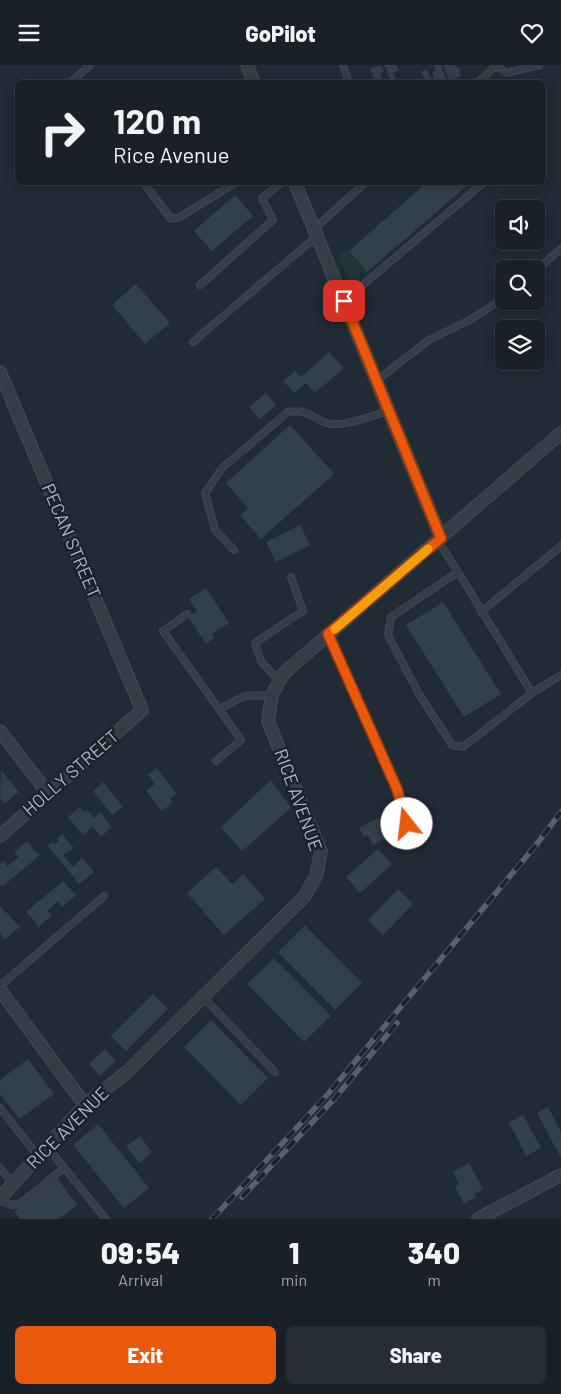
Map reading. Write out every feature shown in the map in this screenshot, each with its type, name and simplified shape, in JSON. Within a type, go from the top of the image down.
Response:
[{"type":"street","points":[[247,65],[253,80]]},
{"type":"street","points":[[296,185],[377,380],[439,539]]},
{"type":"street","name":"PECAN STREET","points":[[0,372],[142,710]]},
{"type":"street","name":"RICE AVENUE","points":[[0,1200],[86,1105],[126,1073],[305,896],[316,876],[321,852],[268,721],[272,695],[284,673],[561,433]]},
{"type":"street","name":"HOLLY STREET","points":[[0,836],[142,710]]},
{"type":"street","points":[[0,731],[48,793]]},
{"type":"street","points":[[0,990],[86,1105]]},
{"type":"street","points":[[478,1219],[561,1175]]},
{"type":"lane","points":[[73,80],[90,65]]},
{"type":"lane","points":[[343,65],[348,80]]},
{"type":"lane","points":[[480,80],[496,66],[508,73],[539,65]]},
{"type":"lane","points":[[146,185],[171,219],[180,217],[232,185]]},
{"type":"lane","points":[[200,285],[273,220],[262,198],[278,185]]},
{"type":"lane","points":[[193,342],[316,231],[363,185]]},
{"type":"lane","points":[[344,301],[481,185]]},
{"type":"lane","points":[[545,262],[561,249]]},
{"type":"lane","points":[[377,380],[429,340],[470,320],[495,304]]},
{"type":"lane","points":[[234,550],[215,530],[205,493],[222,468],[288,412],[301,410],[332,424],[371,417],[389,410]]},
{"type":"lane","points":[[439,539],[470,589],[481,612],[532,693]]},
{"type":"lane","points":[[481,612],[561,546]]},
{"type":"lane","points":[[458,572],[391,617],[388,635],[419,694],[452,745],[463,747],[532,693],[561,675]]},
{"type":"lane","points":[[279,681],[260,661],[255,643],[303,611],[291,577]]},
{"type":"lane","points":[[187,614],[163,631],[242,740],[216,761]]},
{"type":"lane","points":[[328,634],[397,789],[407,824]]},
{"type":"lane","points":[[219,709],[245,696],[272,695]]},
{"type":"lane","points":[[0,986],[104,896]]},
{"type":"lane","points":[[203,997],[275,1072]]},
{"type":"lane","points":[[0,1108],[38,1156]]},
{"type":"lane","points":[[47,1147],[106,1219]]},
{"type":"lane","points":[[0,1168],[13,1184]]},
{"type":"lane","points":[[0,1200],[12,1205],[22,1203],[64,1168]]},
{"type":"shaded area","points":[[346,249],[365,271],[359,273],[362,284],[352,287],[339,256]]},
{"type":"building","points":[[381,65],[384,72],[380,73],[383,80],[375,80],[370,69]]},
{"type":"building","points":[[384,65],[396,65],[399,70],[393,73],[396,80],[391,80]]},
{"type":"building","points":[[434,65],[441,65],[447,80],[435,80],[432,72],[436,71]]},
{"type":"building","points":[[443,65],[456,65],[461,76],[449,80]]},
{"type":"building","points":[[427,69],[432,80],[425,80],[421,72]]},
{"type":"building","points":[[424,185],[468,185],[367,272],[349,251]]},
{"type":"building","points":[[235,195],[253,216],[212,251],[194,231]]},
{"type":"building","points":[[136,284],[170,323],[145,344],[112,305]]},
{"type":"building","points":[[329,352],[344,368],[315,393],[306,383],[294,393],[283,381],[295,371],[301,377]]},
{"type":"building","points":[[266,393],[276,405],[260,419],[249,407]]},
{"type":"building","points":[[290,425],[334,474],[261,539],[240,515],[248,508],[226,483]]},
{"type":"building","points":[[300,525],[310,545],[276,562],[266,542]]},
{"type":"building","points":[[206,588],[229,623],[212,634],[214,638],[206,644],[188,617],[197,611],[189,599]]},
{"type":"building","points":[[443,602],[501,694],[464,717],[406,625]]},
{"type":"building","points":[[157,768],[177,794],[170,799],[173,802],[162,811],[146,791],[155,784],[148,775]]},
{"type":"building","points":[[1,770],[19,792],[5,803],[0,798]]},
{"type":"building","points":[[271,780],[291,808],[242,851],[221,827]]},
{"type":"building","points":[[103,782],[123,807],[112,815],[93,791]]},
{"type":"building","points":[[80,807],[84,812],[87,810],[94,818],[100,812],[112,827],[101,837],[93,827],[83,835],[68,817]]},
{"type":"building","points":[[379,817],[389,837],[373,845],[368,835],[364,837],[359,828]]},
{"type":"building","points":[[62,834],[74,848],[63,855],[73,867],[82,858],[94,872],[79,884],[48,846],[53,842],[55,844],[59,841],[57,839]]},
{"type":"building","points":[[27,841],[31,848],[40,855],[2,887],[0,885],[0,864],[4,861],[7,867],[19,857],[14,853]]},
{"type":"building","points":[[378,849],[392,864],[360,893],[346,877]]},
{"type":"building","points":[[216,867],[232,884],[243,874],[265,899],[224,935],[187,893]]},
{"type":"building","points":[[63,881],[76,895],[62,907],[58,901],[47,911],[52,915],[38,927],[26,912]]},
{"type":"building","points":[[398,889],[413,904],[383,935],[368,920]]},
{"type":"building","points":[[0,906],[20,927],[5,939],[0,933]]},
{"type":"building","points":[[305,925],[362,983],[335,1010],[278,952]]},
{"type":"building","points":[[274,958],[331,1016],[304,1042],[247,984]]},
{"type":"building","points":[[153,994],[168,1009],[126,1051],[111,1036]]},
{"type":"building","points":[[211,1020],[268,1078],[241,1105],[184,1047]]},
{"type":"building","points":[[105,1049],[116,1061],[100,1076],[89,1064]]},
{"type":"building","points":[[28,1059],[54,1094],[19,1119],[0,1094],[0,1080]]},
{"type":"building","points":[[548,1107],[561,1132],[561,1158],[537,1113]]},
{"type":"building","points":[[523,1115],[541,1148],[526,1156],[509,1122]]},
{"type":"building","points":[[98,1124],[149,1188],[124,1208],[73,1145]]},
{"type":"building","points":[[140,1136],[152,1152],[139,1163],[126,1146]]},
{"type":"building","points":[[469,1163],[483,1189],[474,1194],[476,1197],[464,1204],[455,1186],[459,1184],[453,1172]]},
{"type":"building","points":[[58,1179],[77,1205],[59,1219],[20,1219],[14,1211]]},
{"type":"railway","points":[[212,1219],[328,1094],[536,845],[561,812]]},
{"type":"railway","points":[[242,1197],[335,1098],[397,1023]]},
{"type":"slow traffic","points":[[335,629],[428,549]]},
{"type":"route","points":[[344,301],[441,538],[328,634],[397,789],[407,824]]}]
